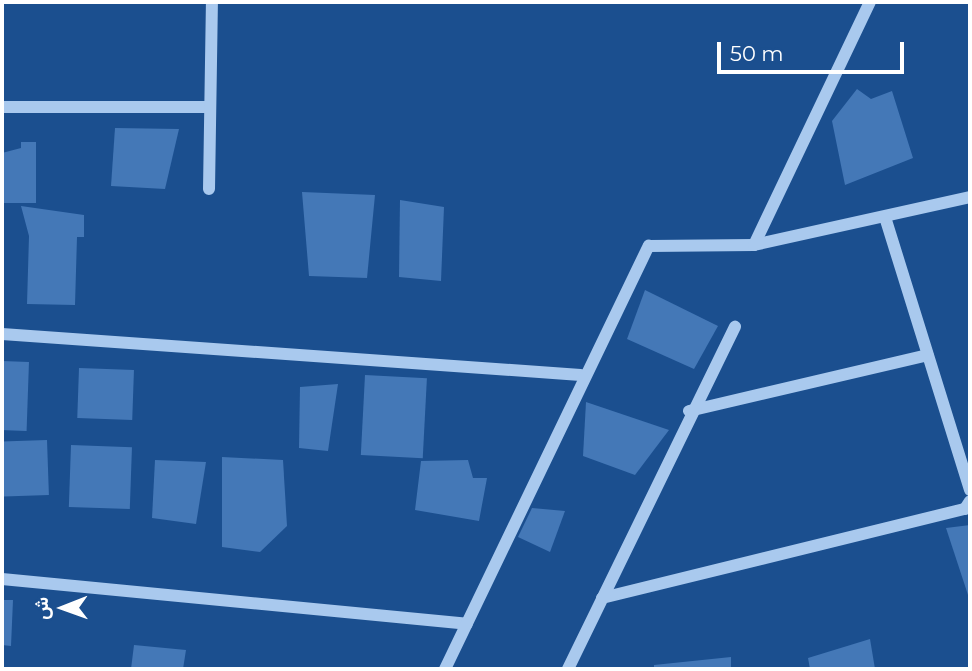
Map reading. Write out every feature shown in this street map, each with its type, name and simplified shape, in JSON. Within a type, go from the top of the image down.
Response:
[{"type":"street","points":[[209,189],[212,2]]},
{"type":"street","points":[[754,245],[870,2]]},
{"type":"street","points":[[2,107],[210,107]]},
{"type":"street","points":[[445,669],[581,376],[649,246],[754,245],[970,197]]},
{"type":"street","points":[[885,218],[970,490]]},
{"type":"street","points":[[568,669],[689,411],[735,326]]},
{"type":"street","points":[[2,334],[581,376]]},
{"type":"street","points":[[689,411],[928,355]]},
{"type":"street","points":[[602,598],[965,509],[970,501]]},
{"type":"street","points":[[2,579],[467,624]]},
{"type":"building","points":[[857,89],[871,99],[892,91],[913,158],[845,185],[832,121]]},
{"type":"building","points":[[115,128],[179,129],[165,189],[111,186]]},
{"type":"building","points":[[21,142],[36,142],[36,203],[2,203],[2,153],[21,148]]},
{"type":"building","points":[[302,192],[375,195],[367,278],[309,276]]},
{"type":"building","points":[[400,200],[444,207],[441,281],[399,277]]},
{"type":"building","points":[[21,206],[84,215],[84,237],[77,237],[75,305],[27,304],[29,236]]},
{"type":"building","points":[[645,290],[718,326],[694,369],[627,339]]},
{"type":"building","points":[[2,361],[29,362],[27,431],[2,430]]},
{"type":"building","points":[[79,368],[134,370],[132,420],[77,418]]},
{"type":"building","points":[[365,375],[427,378],[423,458],[361,455]]},
{"type":"building","points":[[338,384],[328,451],[299,448],[300,387]]},
{"type":"building","points":[[586,402],[669,430],[635,475],[583,456]]},
{"type":"building","points":[[47,440],[49,495],[4,497],[2,442]]},
{"type":"building","points":[[71,445],[132,447],[130,509],[69,507]]},
{"type":"building","points":[[222,457],[283,460],[287,526],[260,552],[222,547]]},
{"type":"building","points":[[155,460],[206,462],[196,524],[152,518]]},
{"type":"building","points":[[468,460],[473,478],[487,478],[479,521],[415,510],[421,461]]},
{"type":"building","points":[[532,508],[565,511],[550,552],[518,537]]},
{"type":"building","points":[[970,525],[970,601],[946,528]]},
{"type":"building","points":[[2,600],[13,600],[11,646],[2,645]]},
{"type":"building","points":[[870,639],[875,669],[810,669],[808,658]]},
{"type":"building","points":[[134,645],[186,650],[183,669],[131,669]]},
{"type":"building","points":[[731,657],[731,669],[654,669],[654,665]]}]
